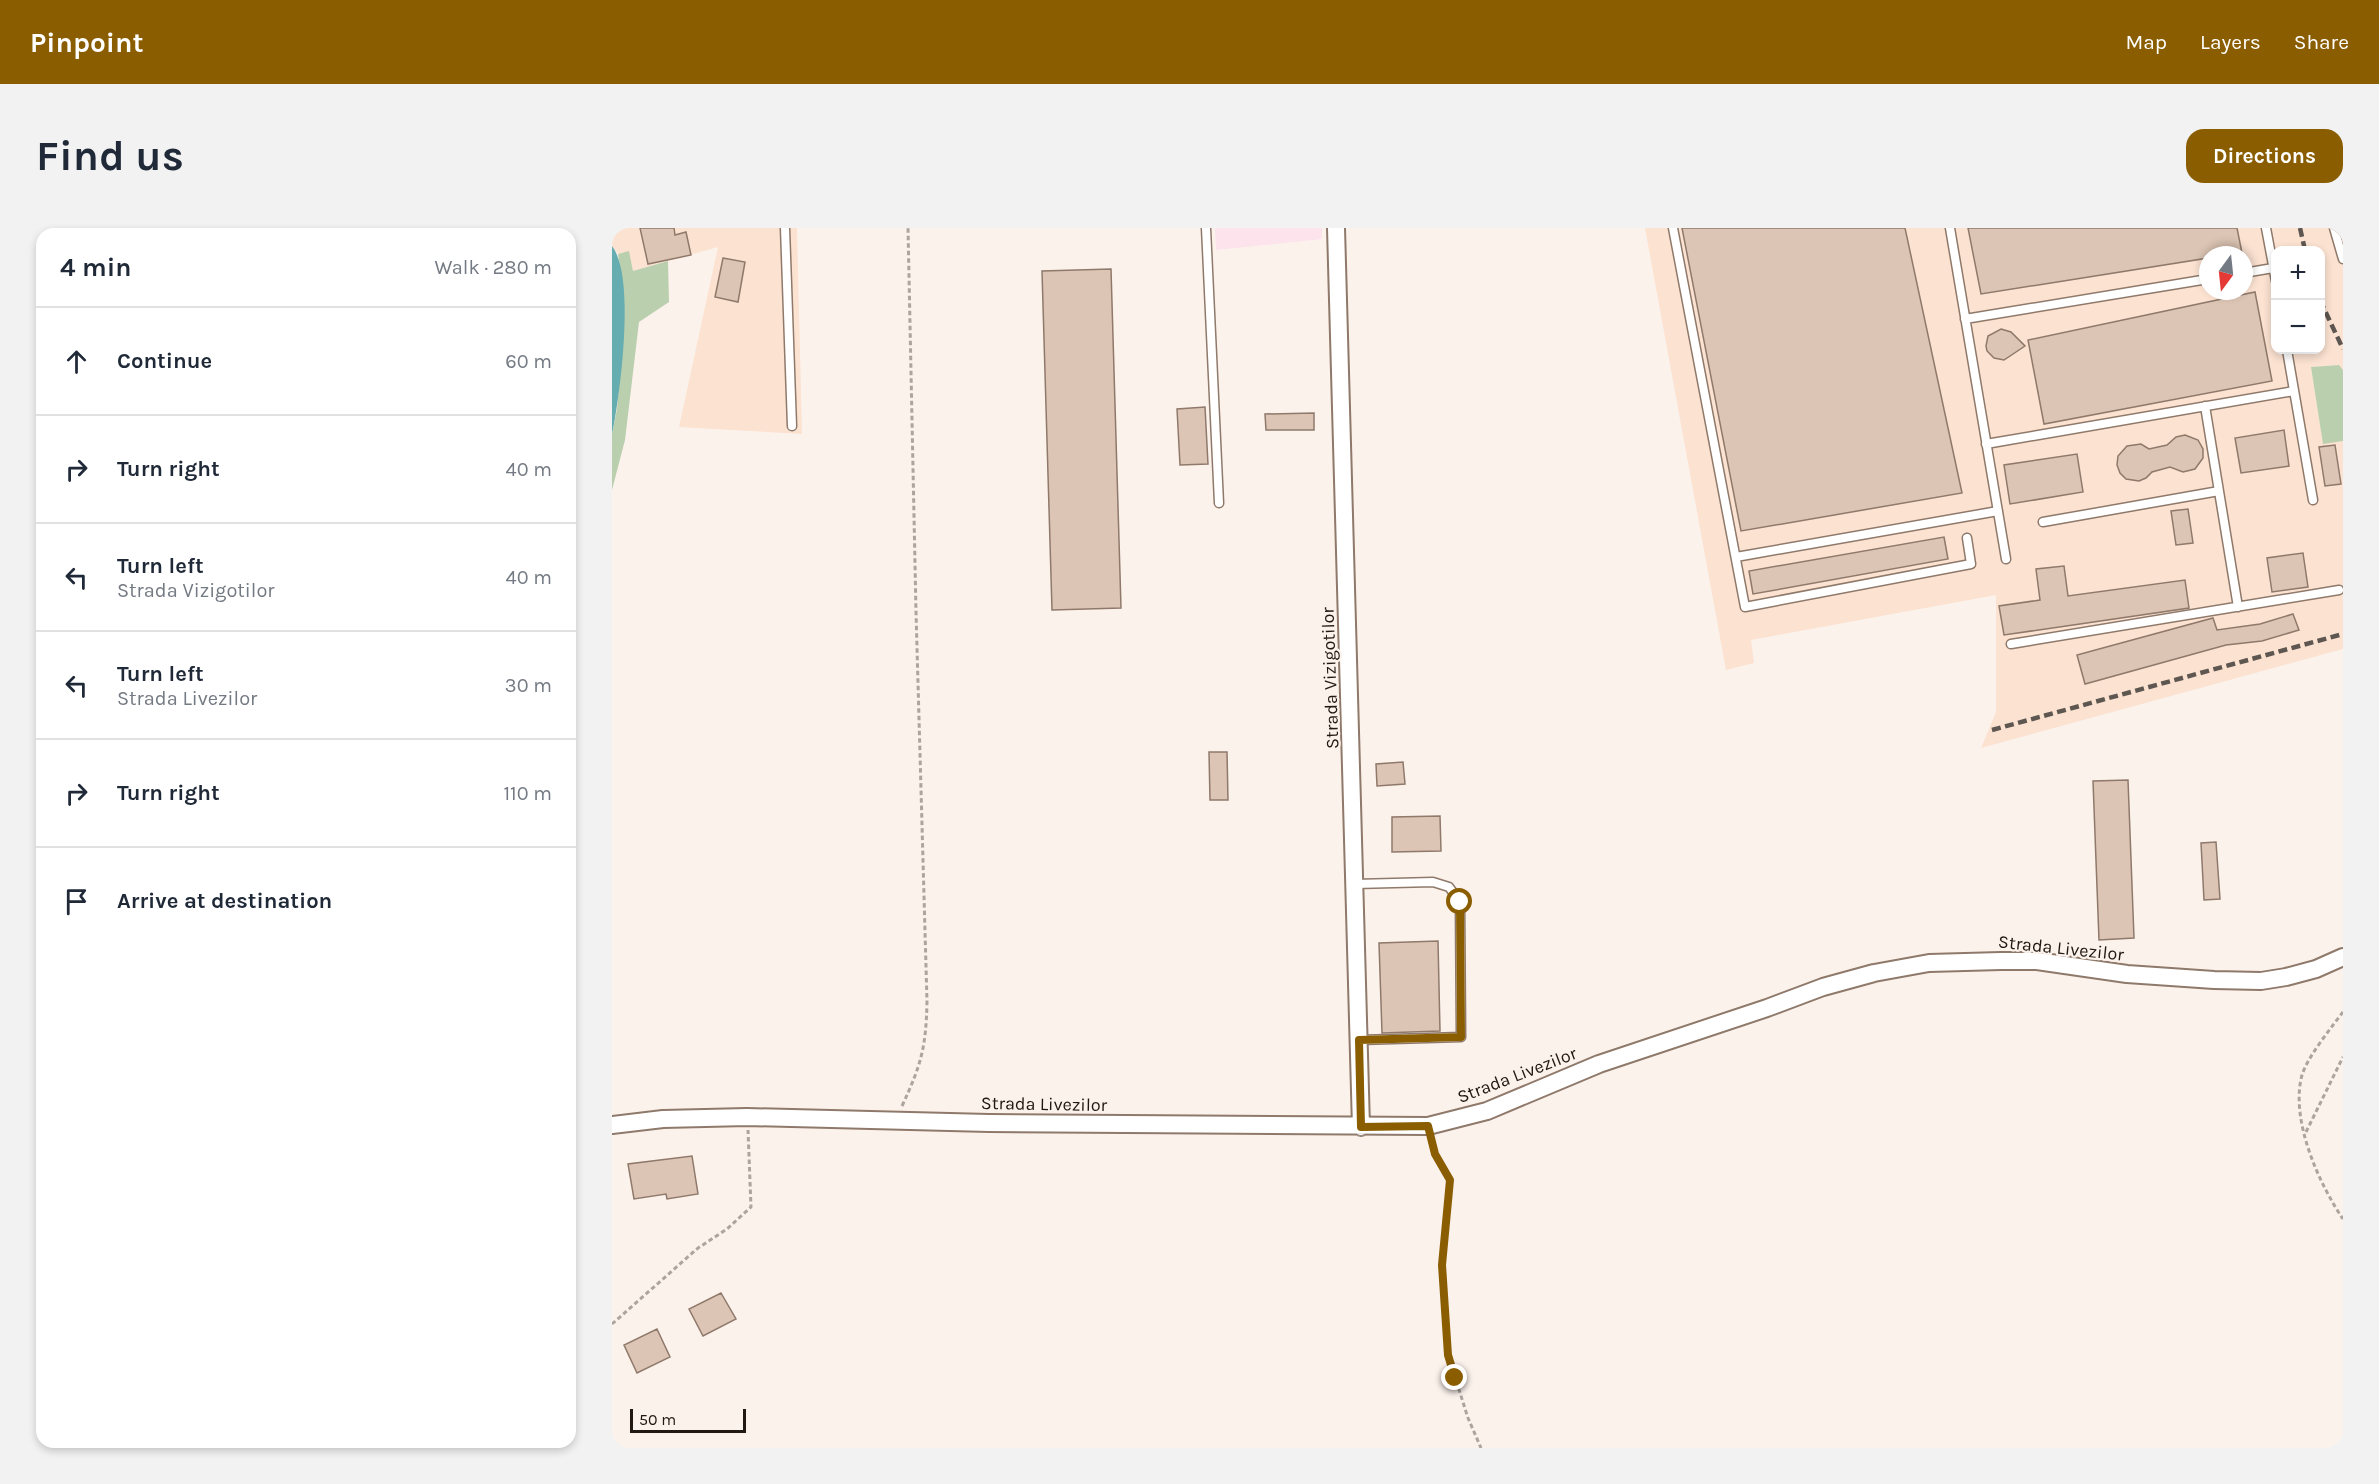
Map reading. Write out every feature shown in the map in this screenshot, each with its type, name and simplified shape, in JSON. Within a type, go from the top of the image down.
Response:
[{"type":"street","name":"Strada Vizigotilor","points":[[1336,228],[1361,1127]]},
{"type":"street","name":"Strada Livezilor","points":[[612,1125],[663,1119],[747,1117],[989,1123],[1428,1126],[1487,1111],[1599,1064],[1823,987],[1885,971],[1961,960],[2028,961],[2127,974],[2261,981],[2286,978],[2316,969],[2343,957]]},
{"type":"lane","points":[[784,228],[792,426]]},
{"type":"lane","points":[[1206,228],[1219,503]]},
{"type":"lane","points":[[1673,228],[1745,607],[1971,564],[1967,538]]},
{"type":"lane","points":[[1950,228],[2006,559]]},
{"type":"lane","points":[[2266,228],[2271,257]]},
{"type":"lane","points":[[2334,228],[2343,259]]},
{"type":"lane","points":[[2253,271],[2271,268]]},
{"type":"lane","points":[[1965,319],[2199,280]]},
{"type":"lane","points":[[2288,354],[2313,500]]},
{"type":"lane","points":[[1986,444],[2294,391]]},
{"type":"lane","points":[[2205,406],[2238,607]]},
{"type":"lane","points":[[2043,522],[2219,491]]},
{"type":"lane","points":[[1736,557],[1998,511]]},
{"type":"lane","points":[[2011,644],[2339,590]]},
{"type":"lane","points":[[1355,884],[1433,882],[1449,887],[1460,902],[1461,1037],[1359,1040]]},
{"type":"path","points":[[896,1119],[921,1060],[925,1043],[927,1002],[908,228]]},
{"type":"path","points":[[2343,1012],[2324,1037],[2303,1073],[2298,1102],[2309,1150],[2330,1199],[2343,1219]]},
{"type":"path","points":[[2305,1134],[2343,1057]]},
{"type":"path","points":[[612,1324],[698,1248],[727,1229],[751,1207],[747,1117]]},
{"type":"path","points":[[1428,1126],[1435,1154],[1450,1180],[1442,1265],[1448,1355],[1468,1418],[1482,1448]]},
{"type":"shaded area","points":[[612,228],[797,228],[802,434],[679,427],[718,247],[633,271],[629,252],[618,254],[612,246]]},
{"type":"shaded area","points":[[1215,228],[1322,228],[1322,239],[1216,250]]},
{"type":"shaded area","points":[[1645,228],[2343,228],[2343,370],[2339,365],[2311,367],[2323,443],[2343,441],[2343,649],[1981,748],[1996,712],[1996,595],[1751,640],[1754,663],[1726,670]]},
{"type":"green space","points":[[629,251],[633,271],[668,261],[669,302],[639,322],[625,440],[612,490],[612,434],[617,409],[623,339],[623,286],[618,254]]},
{"type":"green space","points":[[2339,365],[2343,370],[2343,441],[2323,444],[2311,367]]},
{"type":"water","points":[[612,246],[619,261],[625,309],[622,366],[612,434]]},
{"type":"building","points":[[640,228],[674,228],[675,235],[686,232],[691,255],[648,264]]},
{"type":"building","points":[[1682,228],[1905,228],[1962,493],[1741,531]]},
{"type":"building","points":[[1968,228],[2237,228],[2241,246],[2199,246],[2199,259],[1981,294]]},
{"type":"building","points":[[723,258],[745,262],[738,302],[715,297]]},
{"type":"building","points":[[1111,269],[1121,608],[1052,610],[1042,271]]},
{"type":"building","points":[[2253,292],[2255,292],[2272,381],[2044,424],[2028,340],[2217,300],[2253,300]]},
{"type":"building","points":[[2001,329],[2011,332],[2025,346],[2004,360],[1994,358],[1987,351],[1986,346],[1988,336]]},
{"type":"building","points":[[1205,407],[1208,464],[1180,465],[1177,409]]},
{"type":"building","points":[[1314,413],[1314,430],[1266,430],[1265,414]]},
{"type":"building","points":[[2284,430],[2289,466],[2241,473],[2235,438]]},
{"type":"building","points":[[2185,435],[2198,440],[2203,449],[2203,458],[2195,469],[2183,472],[2170,467],[2152,472],[2139,481],[2126,479],[2120,473],[2117,465],[2118,456],[2127,446],[2141,444],[2149,449],[2167,445],[2176,437]]},
{"type":"building","points":[[2335,445],[2341,484],[2325,486],[2319,447]]},
{"type":"building","points":[[2077,454],[2083,492],[2010,504],[2004,465]]},
{"type":"building","points":[[2188,509],[2193,543],[2176,545],[2171,511]]},
{"type":"building","points":[[1944,537],[1948,559],[1753,594],[1749,571]]},
{"type":"building","points":[[2303,553],[2308,587],[2272,592],[2267,558]]},
{"type":"building","points":[[2064,566],[2068,596],[2185,580],[2189,608],[2004,635],[1999,606],[2040,600],[2036,569]]},
{"type":"building","points":[[2293,614],[2299,630],[2262,641],[2226,645],[2085,684],[2077,655],[2213,618],[2217,630],[2260,624]]},
{"type":"building","points":[[1209,752],[1227,752],[1228,800],[1210,800]]},
{"type":"building","points":[[1403,762],[1405,784],[1377,786],[1376,764]]},
{"type":"building","points":[[2128,780],[2134,938],[2099,940],[2093,781]]},
{"type":"building","points":[[1440,816],[1441,851],[1392,852],[1392,817]]},
{"type":"building","points":[[2216,842],[2220,899],[2204,900],[2201,843]]},
{"type":"building","points":[[1438,941],[1440,1031],[1382,1033],[1379,943]]},
{"type":"building","points":[[692,1156],[698,1194],[667,1199],[666,1194],[634,1199],[628,1164]]},
{"type":"building","points":[[721,1293],[736,1319],[703,1336],[689,1309]]},
{"type":"building","points":[[657,1329],[670,1357],[637,1373],[624,1345]]},
{"type":"railway","points":[[2300,228],[2304,246]]},
{"type":"railway","points":[[2325,311],[2343,349]]},
{"type":"railway","points":[[1992,730],[2343,634]]},
{"type":"route","points":[[1455,1378],[1448,1355],[1442,1265],[1450,1180],[1435,1154],[1428,1126],[1361,1127],[1359,1040],[1461,1037],[1460,902]]}]
